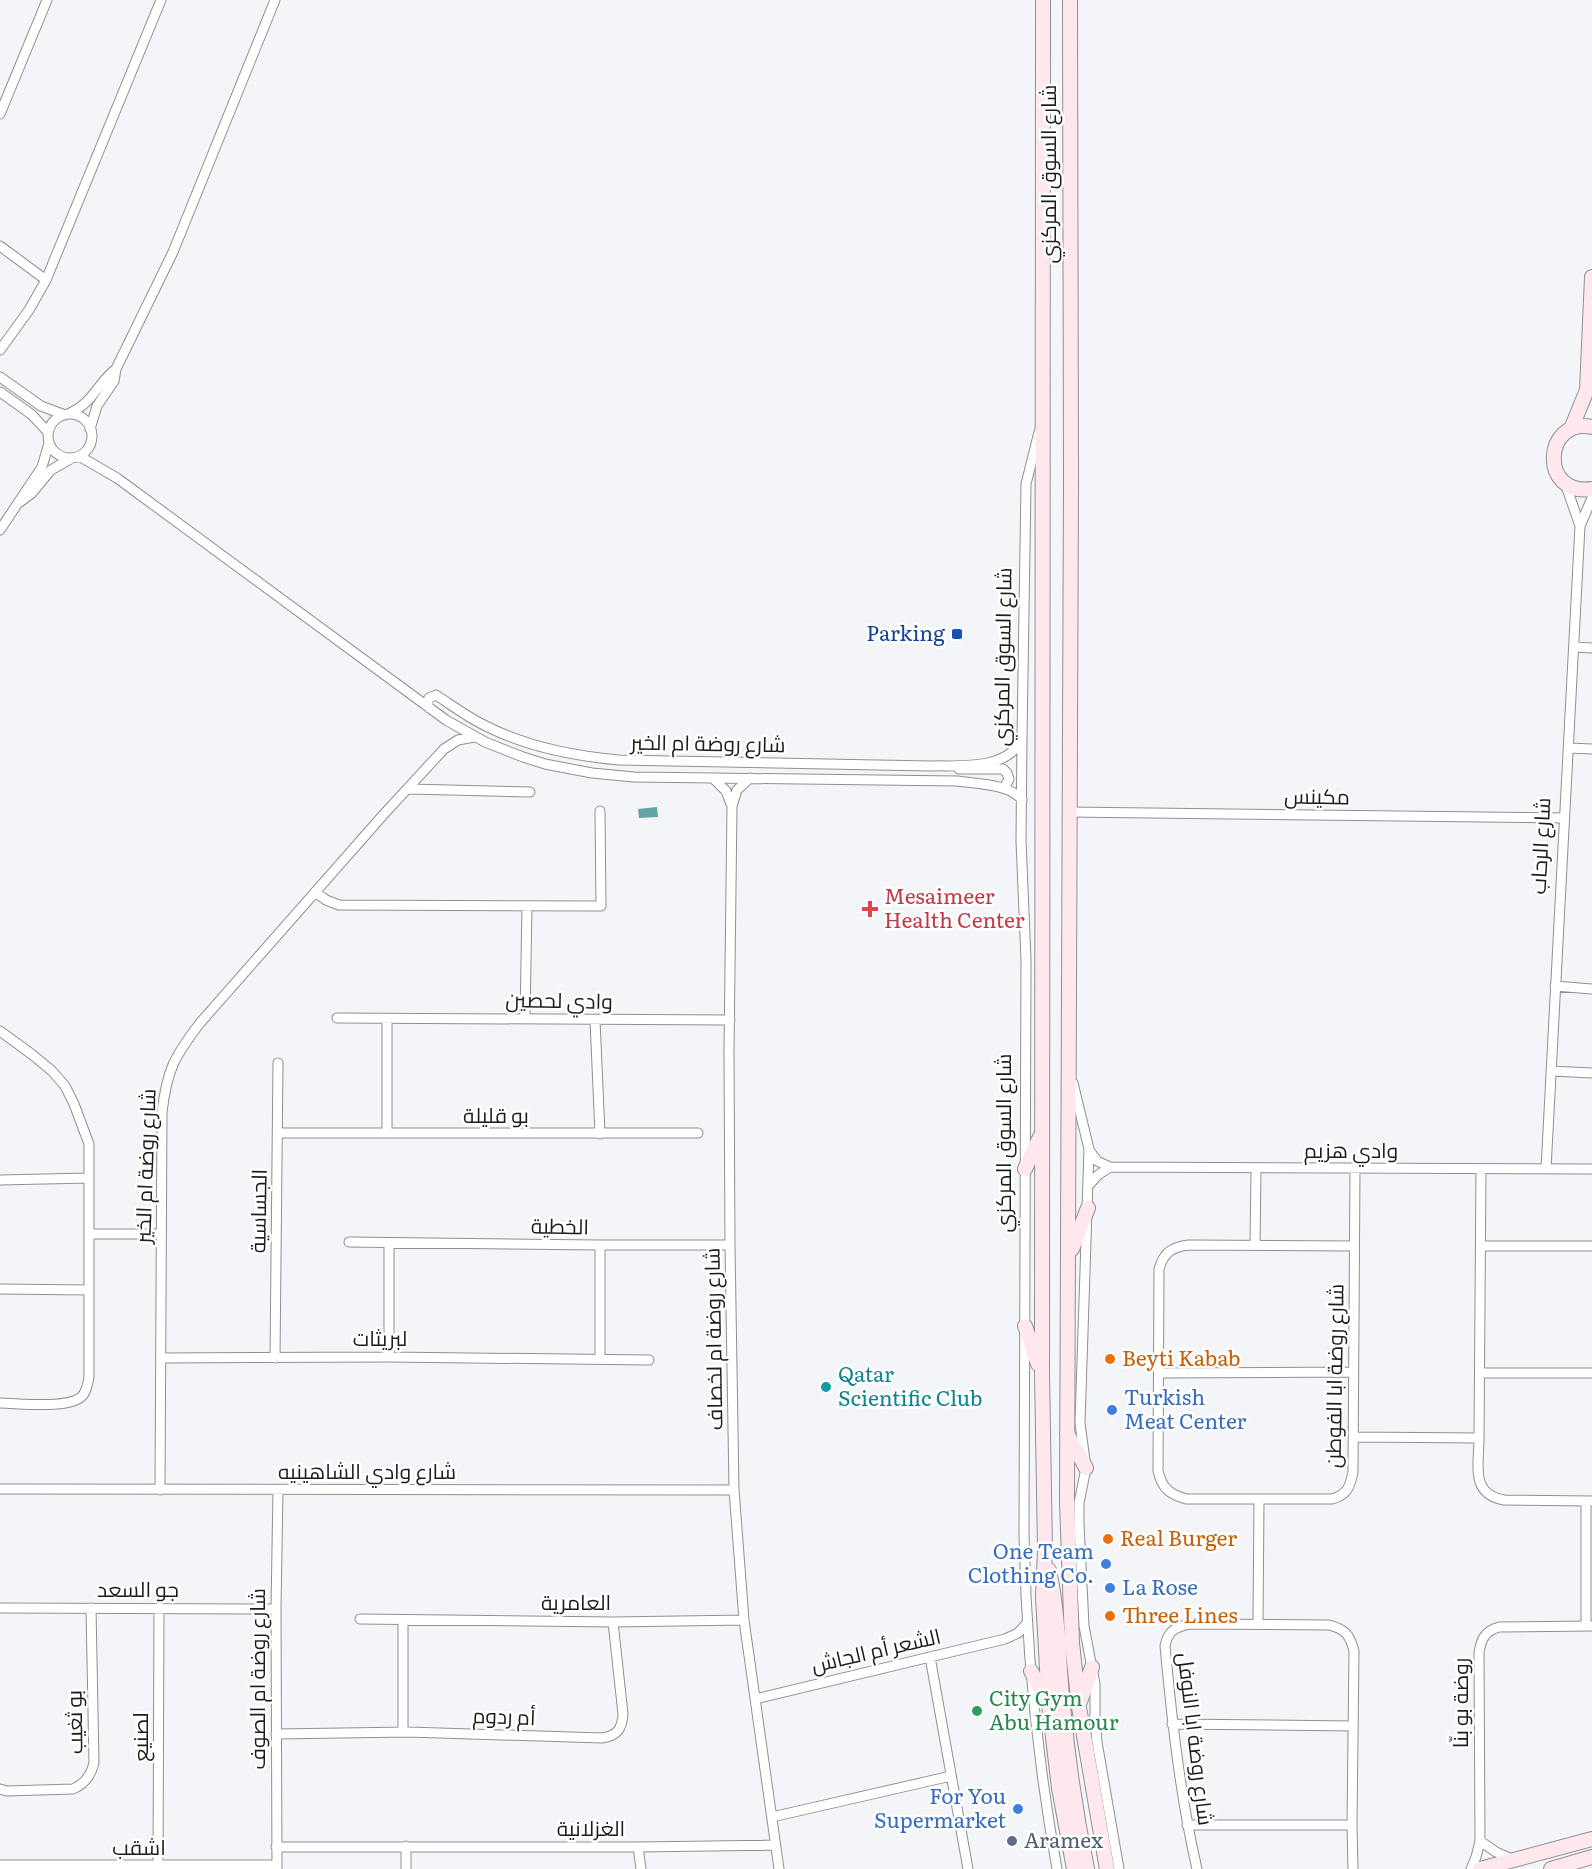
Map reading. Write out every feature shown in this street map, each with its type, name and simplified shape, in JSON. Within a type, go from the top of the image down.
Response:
[{"type":"main road","name":"شارع السوق المركزي","points":[[1043,0],[1042,1373],[1045,1550],[1043,1597],[1049,1704],[1059,1788],[1074,1869]]},
{"type":"main road","name":"شارع السوق المركزي","points":[[1070,0],[1070,1068],[1066,1431],[1072,1632],[1079,1707],[1107,1869]]},
{"type":"main road","points":[[1571,429],[1587,390],[1592,277]]},
{"type":"main road","points":[[1587,390],[1592,404]]},
{"type":"main road","points":[[1592,427],[1579,426],[1562,435],[1553,454],[1558,475],[1565,483],[1581,490],[1592,489]]},
{"type":"main road","points":[[1025,1169],[1042,1133]]},
{"type":"main road","points":[[1069,1257],[1088,1208]]},
{"type":"main road","points":[[1025,1326],[1042,1373]]},
{"type":"main road","points":[[1066,1431],[1086,1468]]},
{"type":"main road","points":[[1045,1550],[1055,1597],[1063,1707],[1073,1789],[1087,1869]]},
{"type":"main road","points":[[1079,1707],[1092,1667]]},
{"type":"main road","points":[[1031,1671],[1049,1704]]},
{"type":"main road","points":[[1480,1869],[1592,1839]]},
{"type":"main road","points":[[1551,1869],[1592,1857]]},
{"type":"street","points":[[0,114],[47,0]]},
{"type":"street","points":[[0,350],[29,310],[46,280],[161,0]]},
{"type":"street","points":[[20,502],[32,493],[51,470],[76,456],[90,444],[90,429],[97,406],[116,378],[116,369],[173,252],[275,0]]},
{"type":"street","points":[[0,246],[46,280]]},
{"type":"street","points":[[0,530],[42,467],[49,443],[48,432],[52,423],[89,400],[108,375],[116,369]]},
{"type":"street","points":[[0,377],[41,406],[81,418],[90,429]]},
{"type":"street","points":[[0,392],[31,414],[48,432]]},
{"type":"street","name":"شارع السوق المركزي","points":[[1044,418],[1026,484],[1021,841],[1026,960],[1024,1534],[1027,1623],[1036,1734],[1057,1869]]},
{"type":"street","points":[[49,443],[59,455],[69,458],[76,456],[117,478],[429,708]]},
{"type":"street","name":"شارع الرحاب","points":[[1565,483],[1580,526]]},
{"type":"street","name":"شارع الرحاب","points":[[1546,1169],[1580,526],[1592,498]]},
{"type":"street","points":[[1575,648],[1592,648]]},
{"type":"street","name":"شارع روضة ام الخير","points":[[1022,737],[1014,751],[1000,759],[982,763],[948,765],[600,759],[542,747],[504,735],[436,695],[429,698],[427,703],[429,708],[475,737],[523,758],[568,769],[615,776],[943,780],[1004,788],[1022,800]]},
{"type":"street","points":[[444,749],[450,734],[446,720]]},
{"type":"street","name":"شارع روضة ام الخير","points":[[160,1490],[162,1112],[165,1086],[171,1066],[200,1023],[444,749],[458,740],[475,737]]},
{"type":"street","points":[[1569,748],[1592,749]]},
{"type":"street","points":[[948,765],[968,770],[1003,769],[1009,779],[1004,788]]},
{"type":"street","points":[[713,778],[726,791],[732,806]]},
{"type":"street","name":"شارع روضة ام لخصاف","points":[[750,778],[737,790],[732,806],[730,1245],[735,1490],[744,1620],[779,1869]]},
{"type":"street","points":[[409,789],[530,792]]},
{"type":"street","points":[[315,892],[339,905],[601,906],[600,811]]},
{"type":"street","name":"مكينس","points":[[1070,812],[1563,818]]},
{"type":"street","points":[[525,1018],[527,906]]},
{"type":"street","points":[[1555,986],[1592,988]]},
{"type":"street","name":"وادي لحصين","points":[[337,1018],[730,1020]]},
{"type":"street","points":[[387,1019],[387,1134]]},
{"type":"street","points":[[595,1020],[600,1134]]},
{"type":"street","points":[[0,1031],[43,1063],[65,1086],[89,1144],[89,1377],[87,1388],[83,1396],[66,1404],[0,1403]]},
{"type":"street","name":"الجساسية","points":[[275,1358],[278,1064]]},
{"type":"street","name":"شارع السوق المركزي","points":[[1070,1068],[1089,1149],[1080,1423],[1086,1468],[1079,1503],[1084,1626],[1096,1695],[1097,1742],[1119,1869]]},
{"type":"street","points":[[1551,1071],[1592,1073]]},
{"type":"street","name":"بو قليلة","points":[[278,1133],[698,1133]]},
{"type":"street","points":[[1089,1149],[1097,1161],[1110,1167]]},
{"type":"street","points":[[1088,1186],[1110,1167]]},
{"type":"street","name":"وادي هزيم","points":[[1110,1167],[1592,1169]]},
{"type":"street","name":"شارع روضة ابا الفوطن","points":[[1354,1246],[1178,1246],[1168,1251],[1162,1258],[1159,1269],[1158,1471],[1165,1489],[1174,1496],[1186,1500],[1332,1499],[1341,1497],[1348,1491],[1353,1472],[1354,1437],[1355,1168]]},
{"type":"street","points":[[1255,1245],[1256,1169]]},
{"type":"street","points":[[1481,1169],[1479,1479],[1486,1493],[1494,1498],[1589,1501]]},
{"type":"street","points":[[0,1180],[89,1178]]},
{"type":"street","points":[[89,1234],[161,1234]]},
{"type":"street","name":"الخطية","points":[[349,1242],[730,1245]]},
{"type":"street","points":[[389,1243],[389,1357]]},
{"type":"street","points":[[600,1245],[600,1358]]},
{"type":"street","points":[[1481,1246],[1592,1246]]},
{"type":"street","points":[[0,1289],[89,1290]]},
{"type":"street","name":"لبريثات","points":[[160,1358],[649,1359]]},
{"type":"street","points":[[1159,1373],[1353,1372]]},
{"type":"street","points":[[1480,1373],[1592,1373]]},
{"type":"street","points":[[1354,1437],[1479,1438]]},
{"type":"street","name":"شارع وادي الشاهينيه","points":[[0,1490],[735,1490]]},
{"type":"street","name":"شارع روضة ام الصوف","points":[[277,1867],[278,1490]]},
{"type":"street","points":[[1258,1624],[1259,1500]]},
{"type":"street","name":"روضة بو بنّا","points":[[1471,1869],[1480,1841],[1480,1642],[1491,1629],[1499,1627],[1589,1626],[1589,1501]]},
{"type":"street","name":"جو السعد","points":[[0,1608],[276,1609]]},
{"type":"street","name":"بو ثغيب","points":[[0,1789],[7,1791],[73,1790],[80,1786],[91,1772],[94,1763],[91,1608]]},
{"type":"street","name":"لصنيع","points":[[158,1866],[159,1608]]},
{"type":"street","name":"العامرية","points":[[360,1619],[614,1622],[744,1620]]},
{"type":"street","points":[[406,1620],[406,1732]]},
{"type":"street","name":"أم ردوم","points":[[276,1734],[406,1732],[612,1737],[622,1724],[623,1714],[614,1622]]},
{"type":"street","name":"الشعر أم الجاش","points":[[755,1699],[1005,1639],[1018,1633],[1027,1623]]},
{"type":"street","name":"شارع روضة ابا النوفل","points":[[1197,1869],[1187,1825],[1172,1724],[1165,1646],[1167,1636],[1173,1629],[1188,1624],[1329,1625],[1348,1633],[1353,1651],[1353,1869]]},
{"type":"street","points":[[1005,1639],[1018,1642],[1029,1650]]},
{"type":"street","points":[[930,1657],[968,1869]]},
{"type":"street","points":[[1172,1724],[1353,1726]]},
{"type":"street","points":[[772,1817],[951,1776]]},
{"type":"street","points":[[1187,1825],[1352,1825]]},
{"type":"street","points":[[1480,1841],[1496,1852],[1515,1860]]},
{"type":"street","name":"الغزلانية","points":[[276,1847],[775,1845]]},
{"type":"street","points":[[406,1846],[406,1869]]},
{"type":"street","points":[[638,1847],[641,1869]]},
{"type":"street","name":"اشقب","points":[[0,1865],[277,1867]]},
{"type":"water","points":[[657,807],[658,817],[639,818],[638,809]]},
{"type":"place","name":"Parking","points":[[957,634]]},
{"type":"place","name":"Mesaimeer Health Center","points":[[870,909]]},
{"type":"place","name":"Beyti Kabab","points":[[1110,1359]]},
{"type":"place","name":"Qatar Scientific Club","points":[[826,1387]]},
{"type":"place","name":"Turkish Meat Center","points":[[1112,1410]]},
{"type":"place","name":"Real Burger","points":[[1108,1539]]},
{"type":"place","name":"One Team Clothing Co.","points":[[1106,1564]]},
{"type":"place","name":"La Rose","points":[[1110,1588]]},
{"type":"place","name":"Three Lines","points":[[1110,1616]]},
{"type":"place","name":"City Gym Abu Hamour","points":[[977,1711]]},
{"type":"place","name":"For You Supermarket","points":[[1018,1809]]},
{"type":"place","name":"Aramex","points":[[1012,1841]]}]
